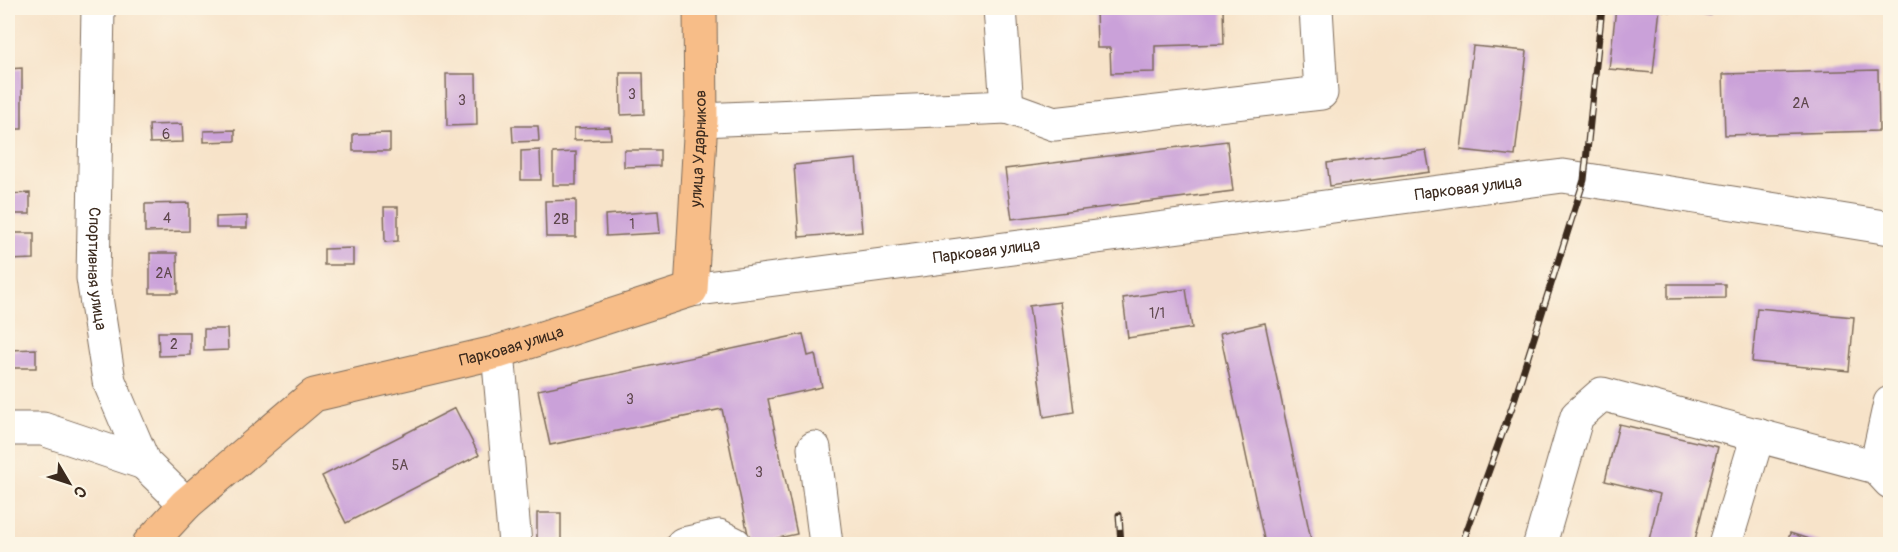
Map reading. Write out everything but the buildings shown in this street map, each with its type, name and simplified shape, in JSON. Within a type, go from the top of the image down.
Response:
[{"type":"main road","name":"улица Ударников","points":[[691,290],[700,120],[700,8]]},
{"type":"main road","name":"Парковая улица","points":[[149,544],[186,504],[314,395],[498,352],[691,290]]},
{"type":"street","name":"Спортивная улица","points":[[98,8],[93,278],[110,381],[144,463],[186,504]]},
{"type":"street","points":[[1000,8],[1007,107]]},
{"type":"street","points":[[700,120],[1007,107],[1054,124],[1321,93],[1316,8]]},
{"type":"street","name":"Парковая улица","points":[[691,290],[1563,176],[1890,228]]},
{"type":"street","points":[[498,352],[515,544]]},
{"type":"street","points":[[1540,544],[1577,416],[1602,394],[1758,435],[1883,474],[1890,403]]},
{"type":"street","points":[[8,429],[44,429],[144,463]]},
{"type":"street","points":[[1725,544],[1758,435]]},
{"type":"street","points":[[814,448],[826,544]]},
{"type":"street","points":[[683,544],[719,536],[735,544]]},
{"type":"railway","points":[[1462,544],[1512,407],[1584,180],[1602,8]]},
{"type":"railway","points":[[1119,515],[1121,544]]}]
